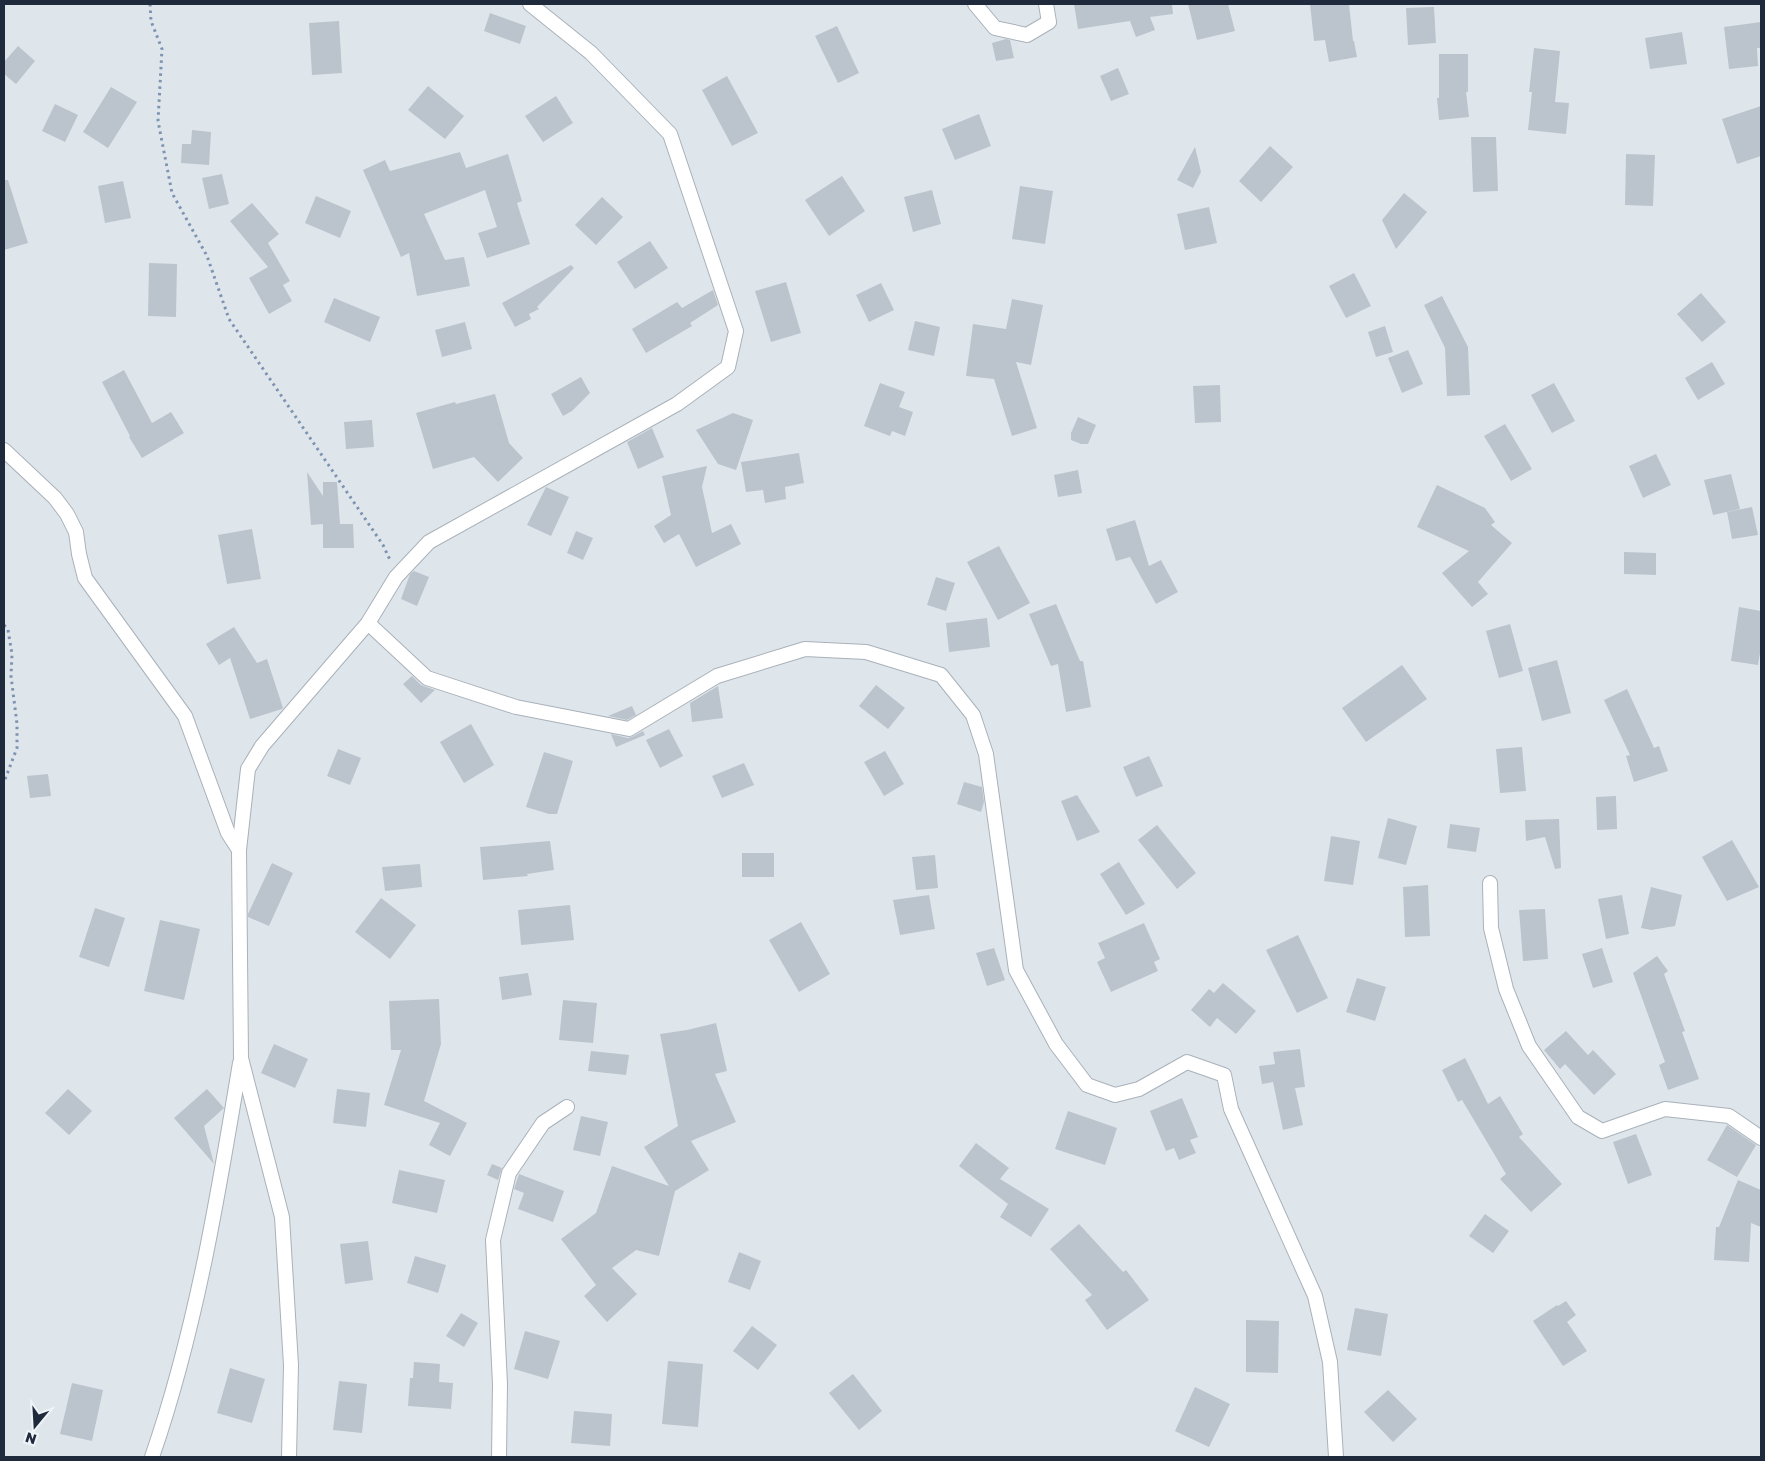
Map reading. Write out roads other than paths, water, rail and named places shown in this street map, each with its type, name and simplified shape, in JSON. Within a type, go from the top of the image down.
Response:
[{"type":"street","points":[[152,1457],[170,1405],[212,1230],[241,1058],[240,850],[248,769],[262,746],[368,623],[396,577],[429,542],[677,404],[728,367],[736,331],[670,134],[591,53],[530,4]]},
{"type":"street","points":[[975,4],[995,28],[1027,35],[1049,22],[1046,4]]},
{"type":"street","points":[[4,450],[55,498],[67,514],[76,532],[78,554],[85,578],[185,716],[228,833],[240,850]]},
{"type":"street","points":[[368,623],[428,678],[516,707],[629,729],[717,676],[805,649],[866,652],[941,675],[973,715],[986,754],[1016,970],[1056,1044],[1087,1085],[1115,1095],[1139,1089],[1187,1062],[1224,1075],[1231,1109],[1316,1296],[1330,1362],[1336,1457]]},
{"type":"street","points":[[1490,883],[1491,928],[1506,989],[1529,1046],[1578,1117],[1602,1131],[1665,1109],[1729,1116],[1761,1138]]},
{"type":"street","points":[[241,1058],[282,1217],[292,1365],[289,1457]]},
{"type":"street","points":[[499,1457],[500,1384],[493,1240],[508,1173],[542,1123],[567,1107]]}]
